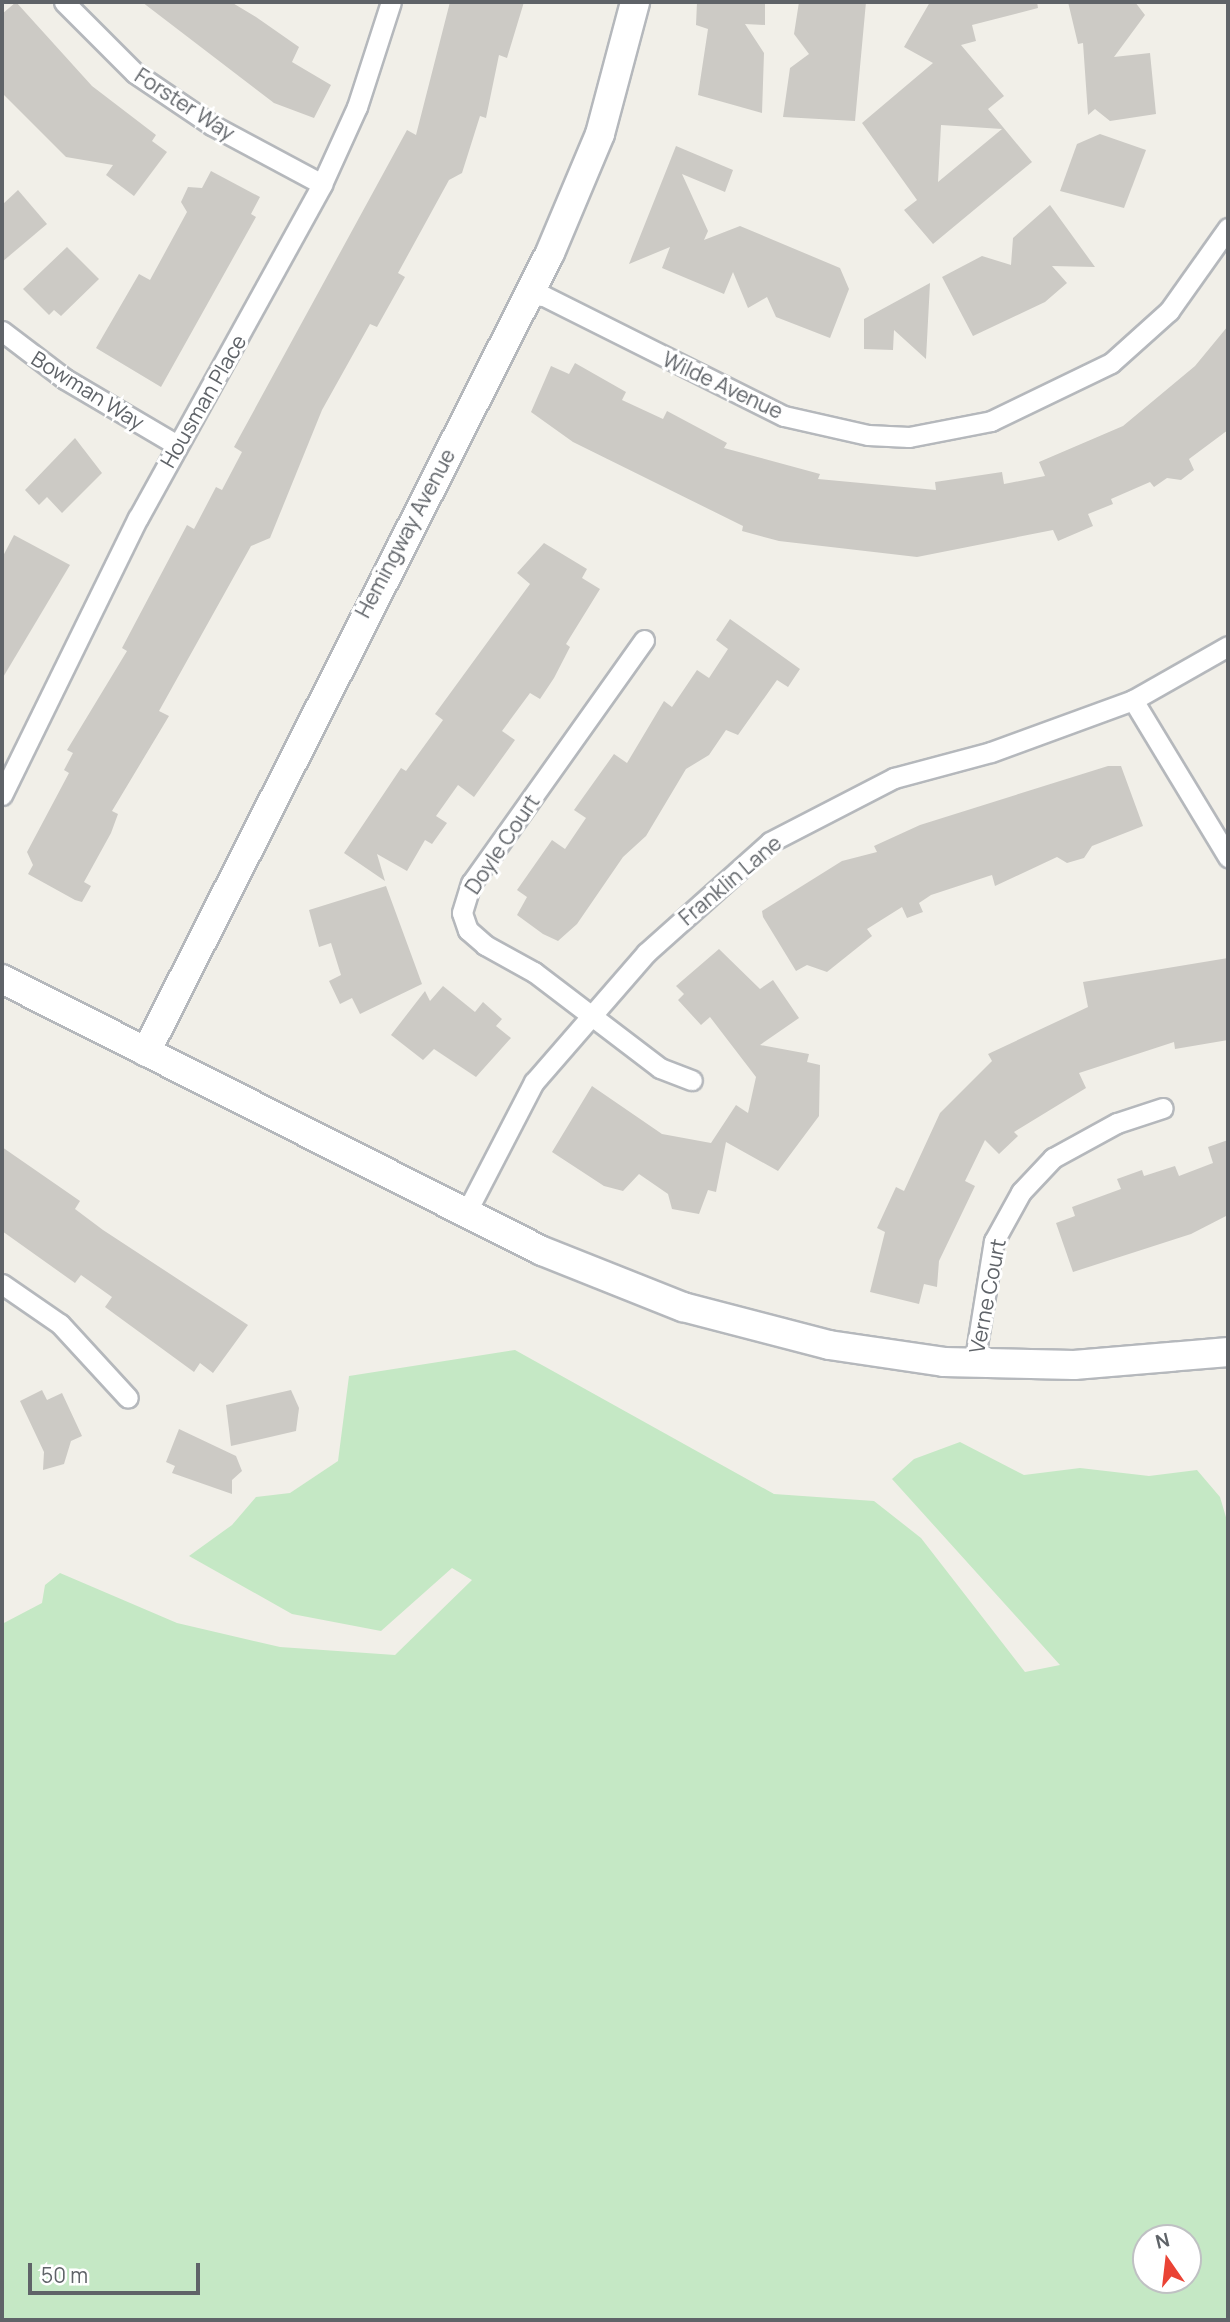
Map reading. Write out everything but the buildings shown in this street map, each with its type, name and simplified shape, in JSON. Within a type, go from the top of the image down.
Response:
[{"type":"main road","name":"Hemingway Avenue","points":[[146,1052],[528,295],[600,134],[635,2]]},
{"type":"main road","points":[[2,979],[466,1213],[612,1282],[755,1329],[974,1364],[1124,1363],[1228,1352]]},
{"type":"street","name":"Forster Way","points":[[64,2],[135,73],[212,125],[322,184]]},
{"type":"street","name":"Housman Place","points":[[2,795],[177,445],[322,184],[358,107],[391,2]]},
{"type":"street","name":"Wilde Avenue","points":[[528,295],[544,296],[784,416],[868,435],[909,437],[991,421],[1111,363],[1169,311],[1228,228]]},
{"type":"street","name":"Bowman Way","points":[[2,331],[65,379],[177,445]]},
{"type":"street","name":"Doyle Court","points":[[644,640],[465,895],[468,930],[660,1068],[692,1080]]},
{"type":"street","name":"Franklin Lane","points":[[466,1213],[534,1082],[590,1017],[706,896],[770,842],[837,803],[894,778],[1133,701],[1228,646]]},
{"type":"street","points":[[1133,701],[1228,857]]},
{"type":"street","name":"Verne Court","points":[[974,1364],[994,1241],[1021,1192],[1053,1158],[1117,1123],[1163,1108]]},
{"type":"street","points":[[2,1284],[60,1324],[128,1398]]},
{"type":"green space","points":[[515,1350],[774,1494],[874,1501],[921,1538],[1025,1672],[1060,1665],[892,1479],[914,1459],[960,1442],[1024,1475],[1080,1468],[1149,1476],[1197,1470],[1220,1497],[1228,1524],[1228,2320],[2,2320],[2,1624],[42,1603],[45,1585],[60,1573],[177,1623],[280,1647],[395,1655],[472,1580],[452,1568],[381,1631],[292,1614],[189,1556],[232,1525],[256,1497],[290,1493],[338,1461],[349,1376]]}]
